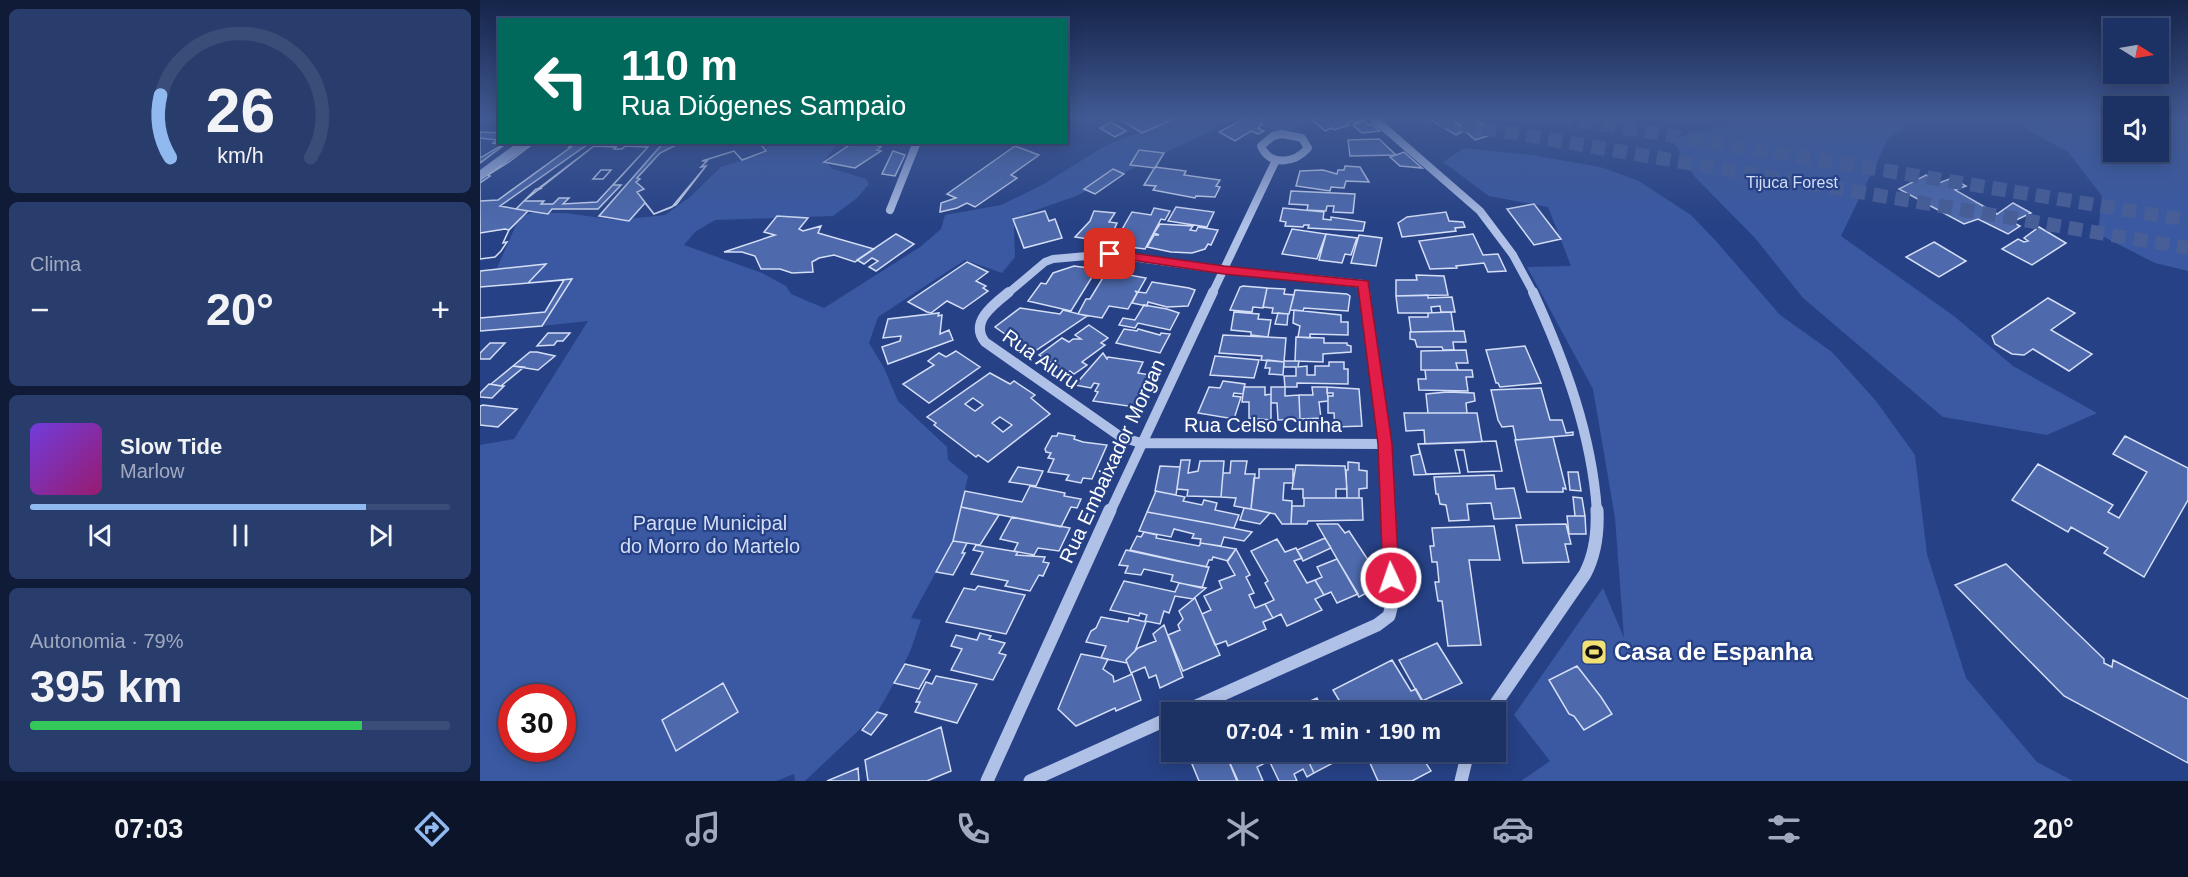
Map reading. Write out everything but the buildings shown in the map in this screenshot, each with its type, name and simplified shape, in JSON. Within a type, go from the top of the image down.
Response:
[{"type":"street","points":[[480,175],[509,153]]},
{"type":"street","points":[[890,210],[912,153]]},
{"type":"street","points":[[1263,153],[1276,160],[1297,158],[1305,153]]},
{"type":"street","points":[[1414,153],[1460,193],[1492,225],[1509,247],[1533,290],[1564,366],[1590,449],[1599,523],[1593,558],[1578,586],[1497,702]]},
{"type":"street","name":"Rua Embaixador Morgan","points":[[987,781],[1141,443],[1276,160]]},
{"type":"street","name":"Rua Aiuru","points":[[1141,443],[1121,437],[985,342],[980,336],[980,321],[993,305],[1045,262],[1053,259],[1110,254],[1224,270]]},
{"type":"street","points":[[1205,702],[1377,625],[1389,616],[1393,600],[1385,444],[1364,284],[1224,270]]},
{"type":"street","name":"Rua Celso Cunha","points":[[1141,443],[1385,444]]},
{"type":"street","points":[[1030,781],[1161,722]]},
{"type":"street","points":[[1461,781],[1466,762]]},
{"type":"green space","name":"Parque Municipal do Morro do Martelo","points":[[764,153],[830,153],[824,161],[833,169],[866,179],[869,184],[857,198],[833,216],[715,220],[695,232],[684,245],[762,273],[786,286],[791,294],[824,308],[920,247],[941,229],[945,215],[1001,205],[1042,185],[1093,153],[1164,153],[1076,196],[1025,214],[1014,228],[1015,257],[1002,273],[965,260],[878,317],[869,343],[884,368],[898,401],[947,447],[948,460],[968,476],[953,541],[911,618],[921,620],[905,664],[877,713],[805,781],[795,781],[794,774],[776,781],[480,781],[480,445],[514,439],[588,321],[542,326],[569,279],[528,283],[535,276],[502,272],[497,268],[519,218],[531,213],[565,213],[617,220],[665,215],[690,197],[721,167]]},
{"type":"green space","name":"Tijuca Forest","points":[[1456,153],[1516,153],[1600,167],[1637,180],[1691,215],[1780,315],[1832,352],[1876,401],[1915,455],[1927,554],[1966,678],[2037,762],[2073,781],[1521,781],[1550,761],[1514,715],[1603,588],[1624,638],[1615,518],[1593,389],[1527,267],[1571,266],[1548,207],[1489,196],[1443,162]]},
{"type":"green space","name":"Tijuca Forest","points":[[1681,153],[1881,153],[1841,236],[1954,316],[2013,366],[2097,413],[2047,435],[1943,417],[1803,298],[1755,238],[1694,176]]},
{"type":"green space","points":[[2069,153],[2103,153],[2103,162],[2169,162],[2169,153],[2188,153],[2188,271],[2155,263],[2098,234],[2102,196]]},
{"type":"tunnel","points":[[1632,153],[2188,248]]},
{"type":"tunnel","points":[[1781,153],[2188,220]]},
{"type":"place","name":"Casa de Espanha","points":[[1594,652]]},
{"type":"route","points":[[1110,254],[1224,270],[1364,284],[1385,444],[1391,578]]}]
